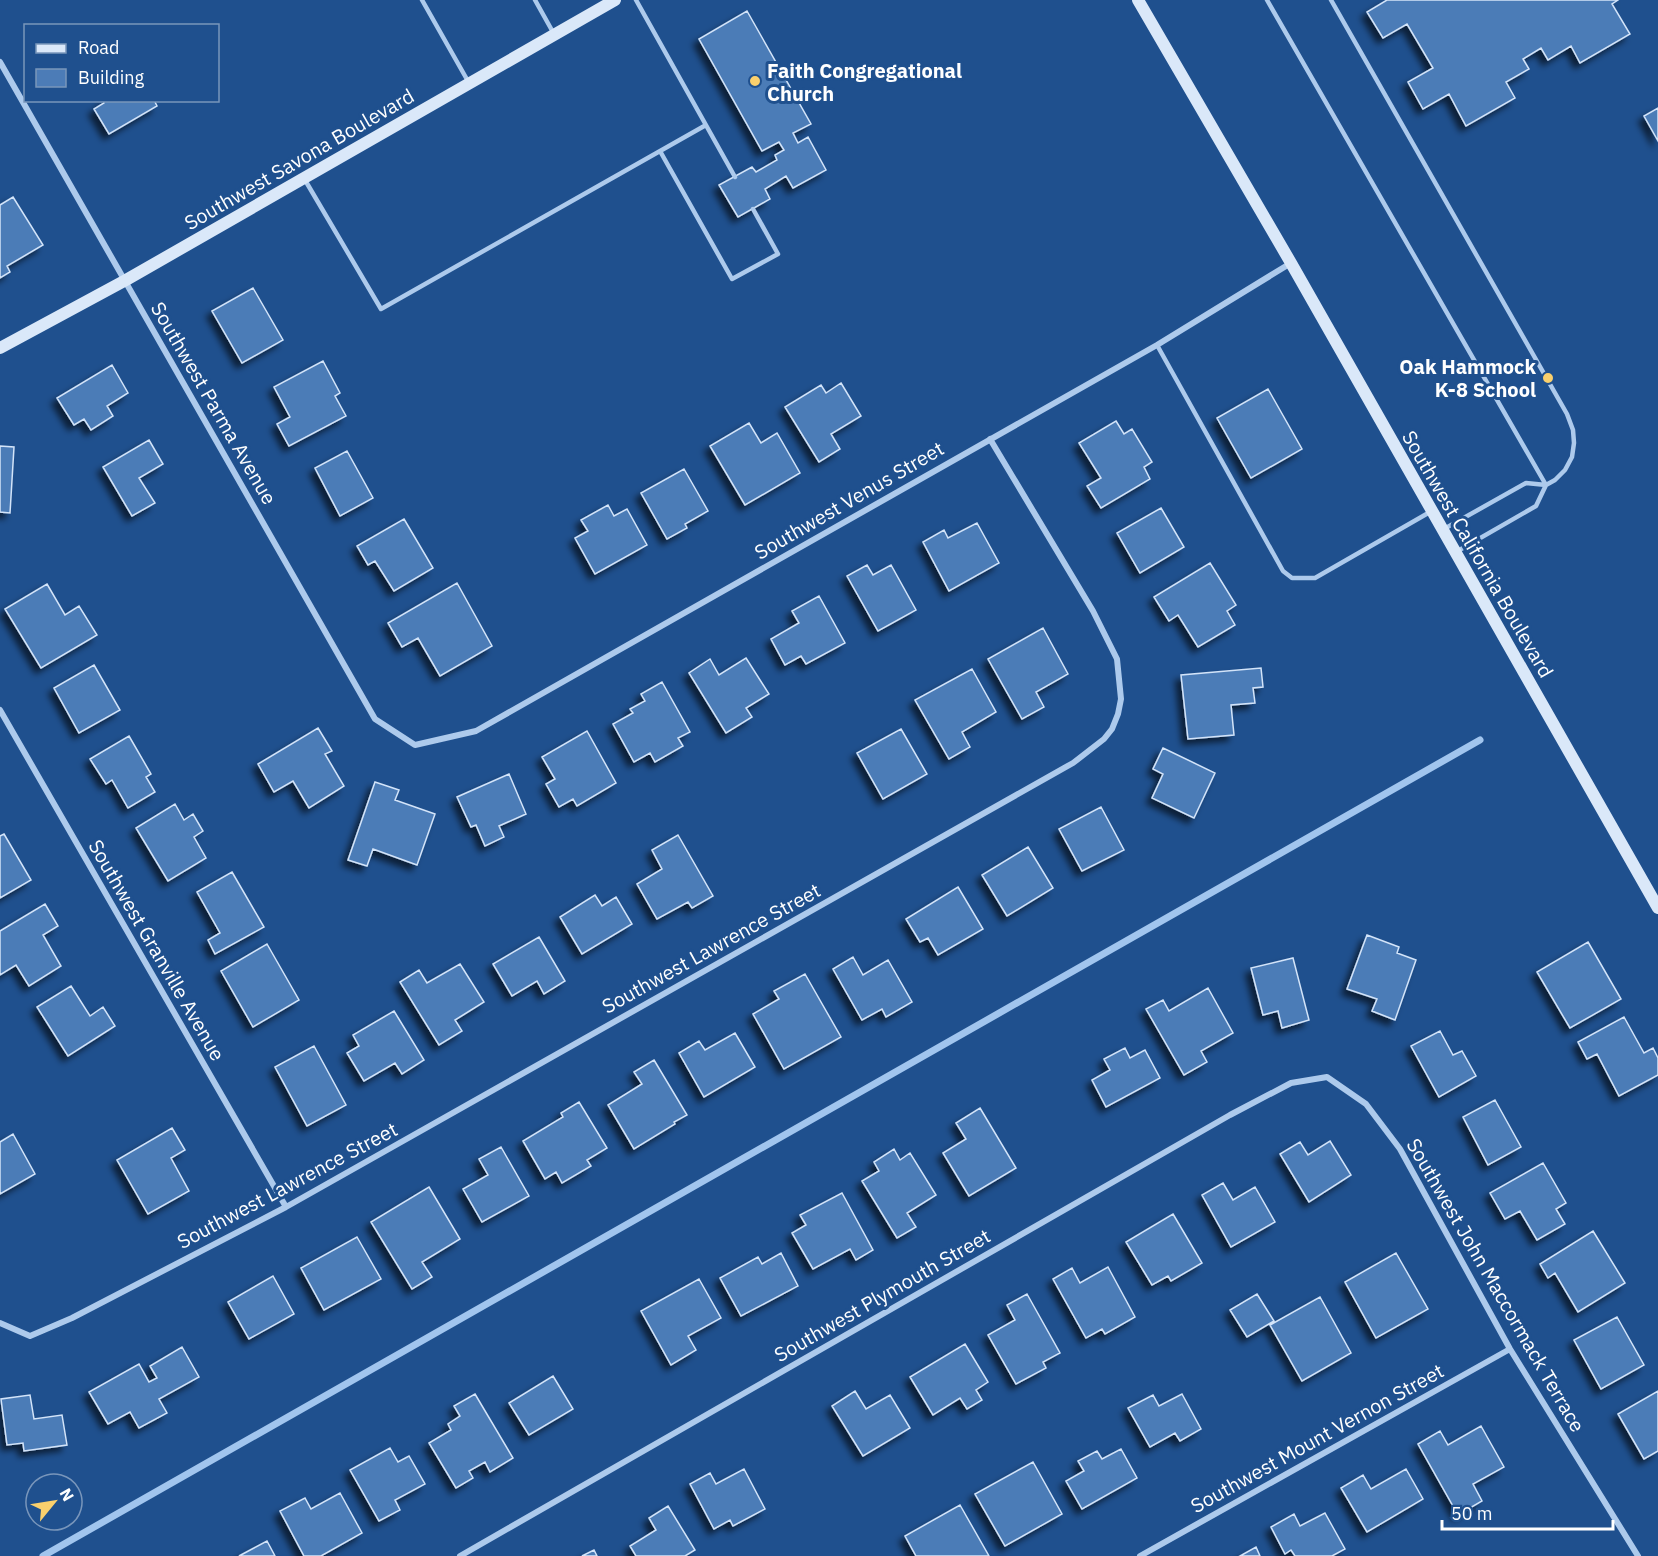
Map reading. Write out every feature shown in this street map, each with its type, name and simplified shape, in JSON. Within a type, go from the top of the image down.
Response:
[{"type":"street","name":"Southwest Savona Boulevard","points":[[0,348],[126,280],[615,0]]},
{"type":"street","name":"Southwest California Boulevard","points":[[1138,0],[1291,263],[1658,908]]},
{"type":"street","name":"Southwest Parma Avenue","points":[[0,62],[375,719],[415,745]]},
{"type":"street","name":"Southwest Venus Street","points":[[415,745],[476,730],[1157,345],[1291,263]]},
{"type":"street","name":"Southwest Lawrence Street","points":[[0,1323],[30,1336],[72,1318],[286,1207],[1073,763],[1104,739],[1112,729],[1122,699],[1117,659],[1093,611],[990,439]]},
{"type":"street","name":"Southwest Granville Avenue","points":[[0,710],[286,1207]]},
{"type":"street","name":"Southwest John Maccormack Terrace","points":[[1327,1077],[1366,1104],[1400,1149],[1509,1349],[1638,1556]]},
{"type":"street","name":"Southwest Plymouth Street","points":[[460,1556],[1230,1114],[1291,1083],[1327,1077]]},
{"type":"street","name":"Southwest Mount Vernon Street","points":[[1140,1556],[1509,1349]]},
{"type":"lane","points":[[422,0],[469,83]]},
{"type":"lane","points":[[535,0],[555,34]]},
{"type":"lane","points":[[636,0],[735,177]]},
{"type":"lane","points":[[1267,0],[1546,485]]},
{"type":"lane","points":[[1331,0],[1573,430],[1572,457],[1565,470],[1555,480],[1546,485],[1526,483],[1442,530]]},
{"type":"lane","points":[[304,178],[381,309],[706,125]]},
{"type":"lane","points":[[660,151],[732,279],[778,254],[753,209]]},
{"type":"lane","points":[[1157,345],[1283,571],[1292,578],[1315,578],[1432,512]]},
{"type":"lane","points":[[1455,553],[1536,506],[1546,485]]},
{"type":"building","points":[[1387,0],[1618,0],[1612,4],[1630,34],[1580,63],[1571,46],[1548,60],[1541,48],[1523,59],[1529,69],[1506,82],[1515,98],[1466,126],[1449,94],[1423,109],[1408,82],[1433,68],[1407,24],[1383,38],[1367,12]]},
{"type":"building","name":"Faith Congregational Church","points":[[747,11],[811,124],[793,133],[798,143],[808,137],[826,170],[793,188],[786,176],[765,189],[770,199],[738,217],[719,185],[752,167],[756,172],[777,160],[775,155],[784,150],[779,142],[762,151],[699,39]]},
{"type":"building","points":[[155,102],[157,106],[109,134],[94,109],[104,103]]},
{"type":"building","points":[[1658,108],[1658,141],[1644,116]]},
{"type":"building","points":[[13,197],[43,245],[7,266],[10,272],[0,278],[0,205]]},
{"type":"building","points":[[253,288],[283,340],[242,363],[212,311]]},
{"type":"building","points":[[323,361],[340,393],[335,396],[346,416],[289,446],[277,424],[290,417],[274,387]]},
{"type":"building","points":[[112,365],[128,393],[107,406],[113,416],[91,430],[84,419],[74,425],[57,398]]},
{"type":"building","points":[[841,383],[861,416],[831,434],[840,449],[819,462],[785,407],[821,385],[826,393]]},
{"type":"building","points":[[1268,389],[1302,449],[1251,478],[1217,418]]},
{"type":"building","points":[[1116,421],[1124,434],[1132,429],[1152,462],[1144,467],[1150,479],[1101,508],[1087,486],[1101,478],[1079,443]]},
{"type":"building","points":[[749,423],[761,443],[777,433],[800,473],[745,505],[710,446]]},
{"type":"building","points":[[149,440],[163,464],[139,478],[155,503],[132,516],[103,467]]},
{"type":"building","points":[[0,446],[14,447],[10,513],[0,512]]},
{"type":"building","points":[[347,451],[373,498],[340,516],[315,468]]},
{"type":"building","points":[[684,469],[708,511],[685,524],[687,528],[667,539],[641,493]]},
{"type":"building","points":[[608,505],[614,516],[627,509],[647,545],[595,574],[575,538],[588,531],[581,520]]},
{"type":"building","points":[[1161,508],[1184,547],[1140,573],[1117,533]]},
{"type":"building","points":[[404,519],[433,568],[394,591],[375,561],[368,565],[357,546]]},
{"type":"building","points":[[977,523],[999,563],[949,591],[923,542],[944,530],[948,538]]},
{"type":"building","points":[[1210,563],[1236,605],[1227,611],[1235,625],[1198,647],[1178,615],[1169,621],[1154,597]]},
{"type":"building","points":[[867,565],[873,575],[891,565],[916,610],[878,631],[847,576]]},
{"type":"building","points":[[457,583],[492,646],[440,676],[418,638],[402,647],[388,623]]},
{"type":"building","points":[[47,584],[65,615],[79,606],[97,635],[41,668],[5,609]]},
{"type":"building","points":[[819,596],[845,643],[806,664],[801,656],[785,665],[771,639],[799,623],[792,611]]},
{"type":"building","points":[[1043,628],[1068,674],[1036,692],[1044,707],[1022,719],[988,659]]},
{"type":"building","points":[[746,658],[769,694],[746,708],[752,717],[726,733],[689,673],[710,659],[719,675]]},
{"type":"building","points":[[94,665],[120,710],[79,733],[54,688]]},
{"type":"building","points":[[1261,668],[1263,687],[1253,688],[1255,703],[1231,705],[1234,735],[1188,739],[1181,675]]},
{"type":"building","points":[[972,669],[996,712],[962,732],[970,747],[949,759],[915,700]]},
{"type":"building","points":[[662,682],[690,732],[678,738],[683,746],[655,762],[650,753],[634,762],[613,724],[633,713],[630,709],[645,701],[641,694]]},
{"type":"building","points":[[318,728],[332,751],[325,754],[344,786],[309,808],[293,781],[274,792],[258,764]]},
{"type":"building","points":[[901,729],[927,774],[883,799],[857,753]]},
{"type":"building","points":[[587,731],[616,783],[577,806],[573,799],[559,807],[546,784],[555,779],[542,757]]},
{"type":"building","points":[[129,736],[151,774],[146,777],[155,792],[128,808],[112,780],[106,784],[90,759]]},
{"type":"building","points":[[1163,748],[1215,773],[1194,818],[1152,798],[1163,774],[1153,769]]},
{"type":"building","points":[[509,774],[526,814],[499,826],[504,837],[485,846],[476,825],[471,827],[457,797]]},
{"type":"building","points":[[375,782],[399,790],[395,800],[435,814],[417,865],[373,849],[367,866],[348,860]]},
{"type":"building","points":[[175,804],[184,820],[193,814],[203,831],[194,837],[206,858],[168,881],[136,828]]},
{"type":"building","points":[[1101,807],[1124,850],[1082,871],[1059,829]]},
{"type":"building","points":[[4,834],[31,880],[0,898],[0,836]]},
{"type":"building","points":[[678,835],[713,896],[692,908],[688,902],[657,919],[637,884],[662,869],[652,850]]},
{"type":"building","points":[[1028,847],[1053,888],[1007,916],[982,875]]},
{"type":"building","points":[[232,872],[264,927],[215,954],[208,940],[220,933],[197,892]]},
{"type":"building","points":[[958,887],[983,929],[938,955],[928,938],[920,942],[906,919]]},
{"type":"building","points":[[595,895],[602,906],[616,897],[632,924],[582,954],[560,917]]},
{"type":"building","points":[[45,904],[58,926],[43,935],[61,966],[29,986],[16,965],[0,975],[0,931]]},
{"type":"building","points":[[1367,935],[1399,947],[1397,953],[1416,960],[1395,1020],[1372,1011],[1377,999],[1347,989]]},
{"type":"building","points":[[539,937],[565,981],[544,994],[537,981],[512,996],[493,964]]},
{"type":"building","points":[[1588,942],[1621,999],[1570,1028],[1537,972]]},
{"type":"building","points":[[267,944],[299,1000],[253,1027],[221,971]]},
{"type":"building","points":[[853,957],[863,975],[888,960],[912,1002],[886,1017],[882,1009],[862,1020],[833,969]]},
{"type":"building","points":[[1293,958],[1309,1020],[1282,1028],[1278,1011],[1263,1015],[1251,968]]},
{"type":"building","points":[[460,964],[484,1002],[455,1020],[462,1031],[439,1045],[400,982],[419,970],[427,983]]},
{"type":"building","points":[[805,974],[841,1037],[784,1069],[753,1014],[779,999],[774,991]]},
{"type":"building","points":[[71,986],[90,1016],[103,1007],[115,1026],[68,1056],[37,1007]]},
{"type":"building","points":[[1208,988],[1233,1033],[1201,1051],[1207,1062],[1184,1075],[1146,1009],[1163,1000],[1169,1011]]},
{"type":"building","points":[[394,1011],[424,1060],[402,1074],[395,1063],[364,1081],[347,1053],[359,1046],[353,1035]]},
{"type":"building","points":[[1624,1017],[1644,1053],[1653,1048],[1658,1058],[1658,1075],[1619,1096],[1597,1054],[1587,1059],[1578,1042]]},
{"type":"building","points":[[1440,1031],[1453,1055],[1462,1051],[1476,1076],[1439,1097],[1411,1046]]},
{"type":"building","points":[[735,1033],[755,1067],[704,1097],[679,1053],[699,1041],[705,1050]]},
{"type":"building","points":[[314,1046],[346,1105],[307,1126],[275,1067]]},
{"type":"building","points":[[1125,1048],[1130,1058],[1145,1050],[1160,1078],[1106,1107],[1092,1080],[1110,1070],[1104,1059]]},
{"type":"building","points":[[654,1060],[687,1115],[634,1149],[608,1105],[642,1084],[634,1072]]},
{"type":"building","points":[[1495,1100],[1521,1147],[1488,1165],[1463,1117]]},
{"type":"building","points":[[579,1102],[607,1148],[587,1160],[591,1166],[562,1183],[556,1172],[545,1179],[523,1141],[563,1117],[561,1113]]},
{"type":"building","points":[[980,1108],[1016,1168],[969,1196],[943,1153],[966,1139],[956,1123]]},
{"type":"building","points":[[172,1128],[185,1150],[171,1158],[189,1191],[148,1214],[117,1160]]},
{"type":"building","points":[[13,1134],[35,1174],[0,1194],[0,1142]]},
{"type":"building","points":[[1330,1141],[1351,1175],[1309,1202],[1280,1154],[1300,1142],[1308,1155]]},
{"type":"building","points":[[501,1147],[529,1196],[482,1222],[463,1189],[488,1175],[479,1159]]},
{"type":"building","points":[[894,1149],[900,1160],[910,1153],[936,1195],[907,1213],[916,1227],[897,1238],[862,1181],[879,1171],[874,1162]]},
{"type":"building","points":[[1543,1163],[1566,1203],[1556,1209],[1565,1224],[1537,1240],[1520,1211],[1505,1219],[1490,1193]]},
{"type":"building","points":[[1223,1183],[1233,1200],[1255,1187],[1275,1222],[1231,1247],[1202,1195]]},
{"type":"building","points":[[429,1187],[460,1239],[422,1262],[432,1277],[412,1289],[371,1222]]},
{"type":"building","points":[[842,1193],[873,1250],[856,1260],[850,1249],[813,1269],[792,1233],[806,1225],[800,1215]]},
{"type":"building","points":[[1173,1214],[1202,1263],[1171,1281],[1168,1276],[1152,1285],[1126,1242]]},
{"type":"building","points":[[1593,1231],[1625,1283],[1578,1312],[1555,1273],[1548,1278],[1540,1264]]},
{"type":"building","points":[[357,1237],[381,1279],[324,1310],[301,1268]]},
{"type":"building","points":[[781,1253],[798,1286],[741,1316],[720,1278],[758,1257],[762,1264]]},
{"type":"building","points":[[1396,1253],[1428,1309],[1376,1338],[1345,1282]]},
{"type":"building","points":[[1108,1267],[1135,1317],[1105,1334],[1102,1329],[1086,1338],[1053,1279],[1072,1268],[1080,1283]]},
{"type":"building","points":[[273,1276],[294,1314],[249,1339],[228,1302]]},
{"type":"building","points":[[699,1279],[721,1318],[688,1336],[696,1350],[671,1365],[641,1311]]},
{"type":"building","points":[[1027,1294],[1060,1353],[1043,1362],[1046,1368],[1016,1384],[988,1335],[1015,1320],[1007,1305]]},
{"type":"building","points":[[1257,1294],[1274,1321],[1247,1337],[1230,1310]]},
{"type":"building","points":[[1320,1297],[1351,1353],[1302,1381],[1270,1325]]},
{"type":"building","points":[[1617,1317],[1644,1365],[1601,1389],[1574,1340]]},
{"type":"building","points":[[965,1344],[988,1382],[976,1390],[982,1400],[967,1409],[960,1398],[933,1415],[910,1377]]},
{"type":"building","points":[[182,1347],[199,1377],[159,1399],[167,1413],[139,1428],[130,1412],[108,1424],[89,1392],[139,1364],[149,1382],[157,1378],[150,1366]]},
{"type":"building","points":[[553,1376],[573,1409],[529,1435],[509,1403]]},
{"type":"building","points":[[855,1391],[866,1409],[890,1395],[910,1428],[863,1456],[832,1406]]},
{"type":"building","points":[[1658,1391],[1658,1451],[1644,1459],[1618,1414]]},
{"type":"building","points":[[475,1394],[513,1458],[490,1472],[485,1462],[469,1471],[473,1478],[456,1488],[429,1443],[451,1430],[448,1424],[460,1416],[454,1406]]},
{"type":"building","points":[[1182,1394],[1201,1429],[1180,1441],[1175,1433],[1150,1447],[1128,1408],[1153,1395],[1159,1406]]},
{"type":"building","points":[[30,1395],[34,1419],[62,1415],[67,1445],[24,1451],[23,1443],[7,1445],[1,1399]]},
{"type":"building","points":[[1481,1426],[1504,1467],[1473,1484],[1482,1501],[1458,1515],[1418,1444],[1440,1431],[1448,1445]]},
{"type":"building","points":[[390,1448],[398,1462],[409,1456],[425,1484],[395,1500],[400,1510],[379,1521],[350,1470]]},
{"type":"building","points":[[1121,1449],[1137,1478],[1082,1509],[1066,1481],[1084,1471],[1078,1461],[1097,1451],[1102,1459]]},
{"type":"building","points":[[1033,1462],[1062,1514],[1005,1546],[975,1494]]},
{"type":"building","points":[[744,1469],[765,1509],[733,1526],[730,1520],[714,1529],[690,1484],[710,1473],[716,1484]]},
{"type":"building","points":[[1406,1469],[1423,1499],[1367,1532],[1341,1488],[1363,1475],[1371,1489]]},
{"type":"building","points":[[340,1493],[362,1533],[321,1556],[304,1556],[280,1511],[305,1498],[311,1509]]},
{"type":"building","points":[[960,1505],[989,1556],[916,1556],[905,1536]]},
{"type":"building","points":[[668,1506],[695,1550],[685,1556],[636,1556],[630,1546],[656,1530],[649,1518]]},
{"type":"building","points":[[1325,1513],[1345,1549],[1332,1556],[1295,1556],[1291,1550],[1285,1554],[1271,1527],[1294,1514],[1300,1526]]},
{"type":"building","points":[[267,1541],[275,1556],[239,1556]]},
{"type":"building","points":[[1256,1547],[1260,1556],[1240,1556]]},
{"type":"building","points":[[594,1550],[597,1556],[582,1556]]},
{"type":"waterway","points":[[43,1556],[1480,740]]},
{"type":"place","name":"Faith Congregational Church","points":[[755,81]]},
{"type":"place","name":"Oak Hammock K-8 School","points":[[1548,378]]}]
